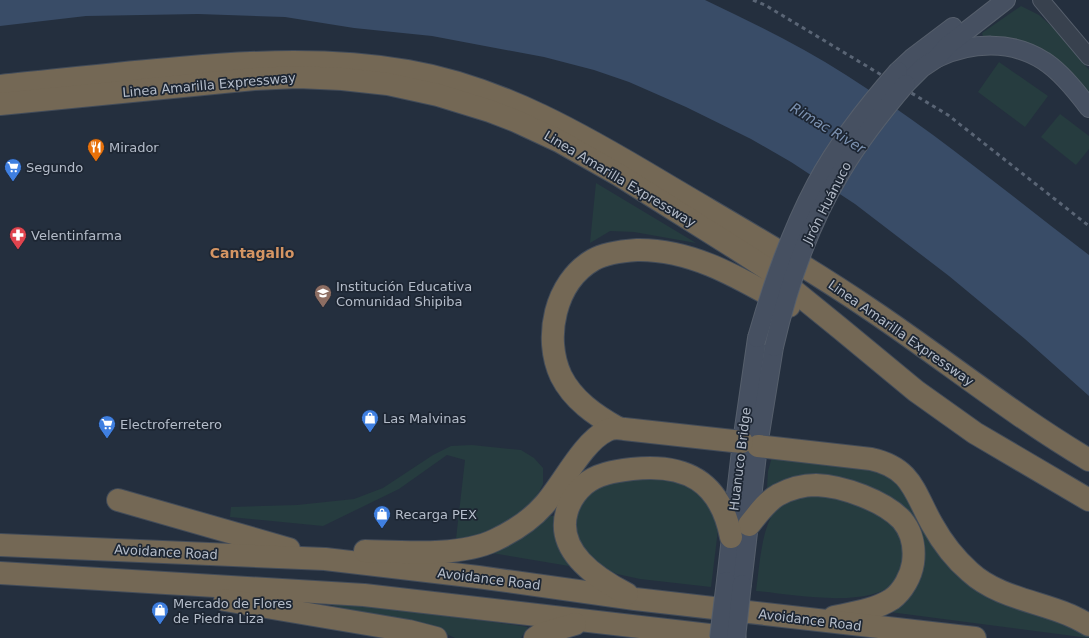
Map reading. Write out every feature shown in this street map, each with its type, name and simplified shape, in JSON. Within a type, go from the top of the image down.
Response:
[{"type":"highway","name":"Linea Amarilla Expressway","points":[[2,90],[184,67],[293,61],[343,63],[392,69],[433,76],[480,90],[524,108],[603,148],[762,241],[862,304],[1019,416],[1089,460]]},
{"type":"highway","name":"Linea Amarilla Expressway","points":[[2,90],[283,77],[320,77],[363,81],[413,89],[484,108],[559,141],[619,175],[766,268],[916,391],[975,433],[1089,500]]},
{"type":"highway","points":[[618,428],[579,401],[562,377],[556,364],[553,350],[552,339],[555,314],[563,293],[580,270],[602,256],[637,250],[667,252],[693,258],[757,288],[800,312],[842,329]]},
{"type":"highway","points":[[118,500],[325,559],[362,551],[448,551],[472,548],[493,541],[515,530],[530,520],[545,504],[594,438],[605,431],[618,428],[871,459],[896,467],[906,476],[933,526],[946,546],[956,559],[971,573],[986,584],[1005,593],[1067,614],[1089,625]]},
{"type":"highway","points":[[635,599],[613,587],[592,572],[578,558],[568,543],[565,520],[569,506],[577,492],[590,480],[606,474],[646,467],[670,469],[688,474],[704,484],[716,498],[726,518],[731,537]]},
{"type":"highway","points":[[749,525],[764,506],[779,495],[797,487],[816,485],[843,490],[873,500],[890,509],[903,521],[912,538],[914,554],[912,569],[905,584],[892,598],[872,608],[819,621]]},
{"type":"highway","name":"Avoidance Road","points":[[0,545],[325,559],[478,577],[635,599],[975,638]]},
{"type":"highway","points":[[0,573],[364,595],[736,638]]},
{"type":"highway","points":[[81,577],[143,589],[250,603],[409,631],[436,638]]},
{"type":"highway","points":[[535,638],[541,634],[558,628],[585,621]]},
{"type":"main road","name":"Jirón Huánuco","points":[[774,347],[782,311],[799,260],[828,194],[841,172],[902,78],[926,48],[989,0]]},
{"type":"main road","name":"Jirón Huánuco","points":[[757,338],[773,285],[799,218],[816,183],[851,129],[883,88],[922,68],[937,58],[947,46],[1006,0]]},
{"type":"main road","points":[[937,58],[952,51],[978,45],[1008,47],[1027,52],[1045,61],[1062,77],[1089,108]]},
{"type":"main road","name":"Huanuco Bridge","points":[[734,582],[749,525],[750,444],[757,338]]},
{"type":"main road","name":"Huanuco Bridge","points":[[734,582],[731,537],[750,444],[774,347]]},
{"type":"main road","points":[[719,638],[734,582]]},
{"type":"main road","points":[[734,582],[736,638]]},
{"type":"street","points":[[1041,0],[1089,57]]},
{"type":"green space","points":[[1021,6],[1039,15],[1059,33],[1089,70],[1089,97],[1055,61],[984,40],[982,33]]},
{"type":"green space","points":[[999,62],[1048,96],[1025,127],[978,92]]},
{"type":"green space","points":[[1060,114],[1089,136],[1089,149],[1076,165],[1041,137]]},
{"type":"green space","points":[[596,183],[696,243],[634,232],[610,231],[590,243]]},
{"type":"green space","points":[[472,445],[521,450],[534,458],[543,468],[543,484],[531,508],[518,519],[468,539],[456,539],[465,460],[447,455],[399,489],[323,526],[230,517],[231,507],[297,505],[354,499],[383,488],[433,455],[451,446]]},
{"type":"green space","points":[[772,457],[892,472],[943,553],[1089,630],[1089,638],[882,611],[894,604],[914,524],[811,474],[790,477],[767,489],[768,471]]},
{"type":"green space","points":[[650,475],[693,482],[715,512],[718,530],[711,587],[640,579],[617,574],[599,566],[585,557],[573,525],[578,505],[598,486]]},
{"type":"green space","points":[[797,493],[841,495],[890,516],[908,543],[904,565],[900,576],[889,587],[874,594],[854,597],[811,597],[756,591],[762,544],[769,521],[774,511],[781,503]]},
{"type":"green space","points":[[550,516],[558,516],[575,567],[492,553],[531,532]]},
{"type":"green space","points":[[318,602],[397,608],[528,627],[521,638],[455,638],[438,630]]},
{"type":"water","name":"Rimac River","points":[[0,0],[705,0],[759,26],[829,64],[878,96],[909,117],[969,162],[1089,255],[1089,396],[1025,339],[949,276],[855,204],[791,162],[751,139],[686,107],[629,82],[594,70],[544,57],[432,36],[354,28],[285,17],[198,14],[86,16],[0,26]]},
{"type":"railway","points":[[753,0],[765,5],[948,115],[1089,226]]},
{"type":"place","name":"Mirador","points":[[96,162]]},
{"type":"place","name":"Segundo","points":[[13,182]]},
{"type":"place","name":"Velentinfarma","points":[[18,250]]},
{"type":"place","name":"Institución Educativa Comunidad Shipiba","points":[[323,308]]},
{"type":"place","name":"Las Malvinas","points":[[370,433]]},
{"type":"place","name":"Electroferretero","points":[[107,439]]},
{"type":"place","name":"Recarga PEX","points":[[382,529]]},
{"type":"place","name":"Mercado de Flores de Piedra Liza","points":[[160,625]]},
{"type":"district","name":"Cantagallo","points":[[252,253]]}]
